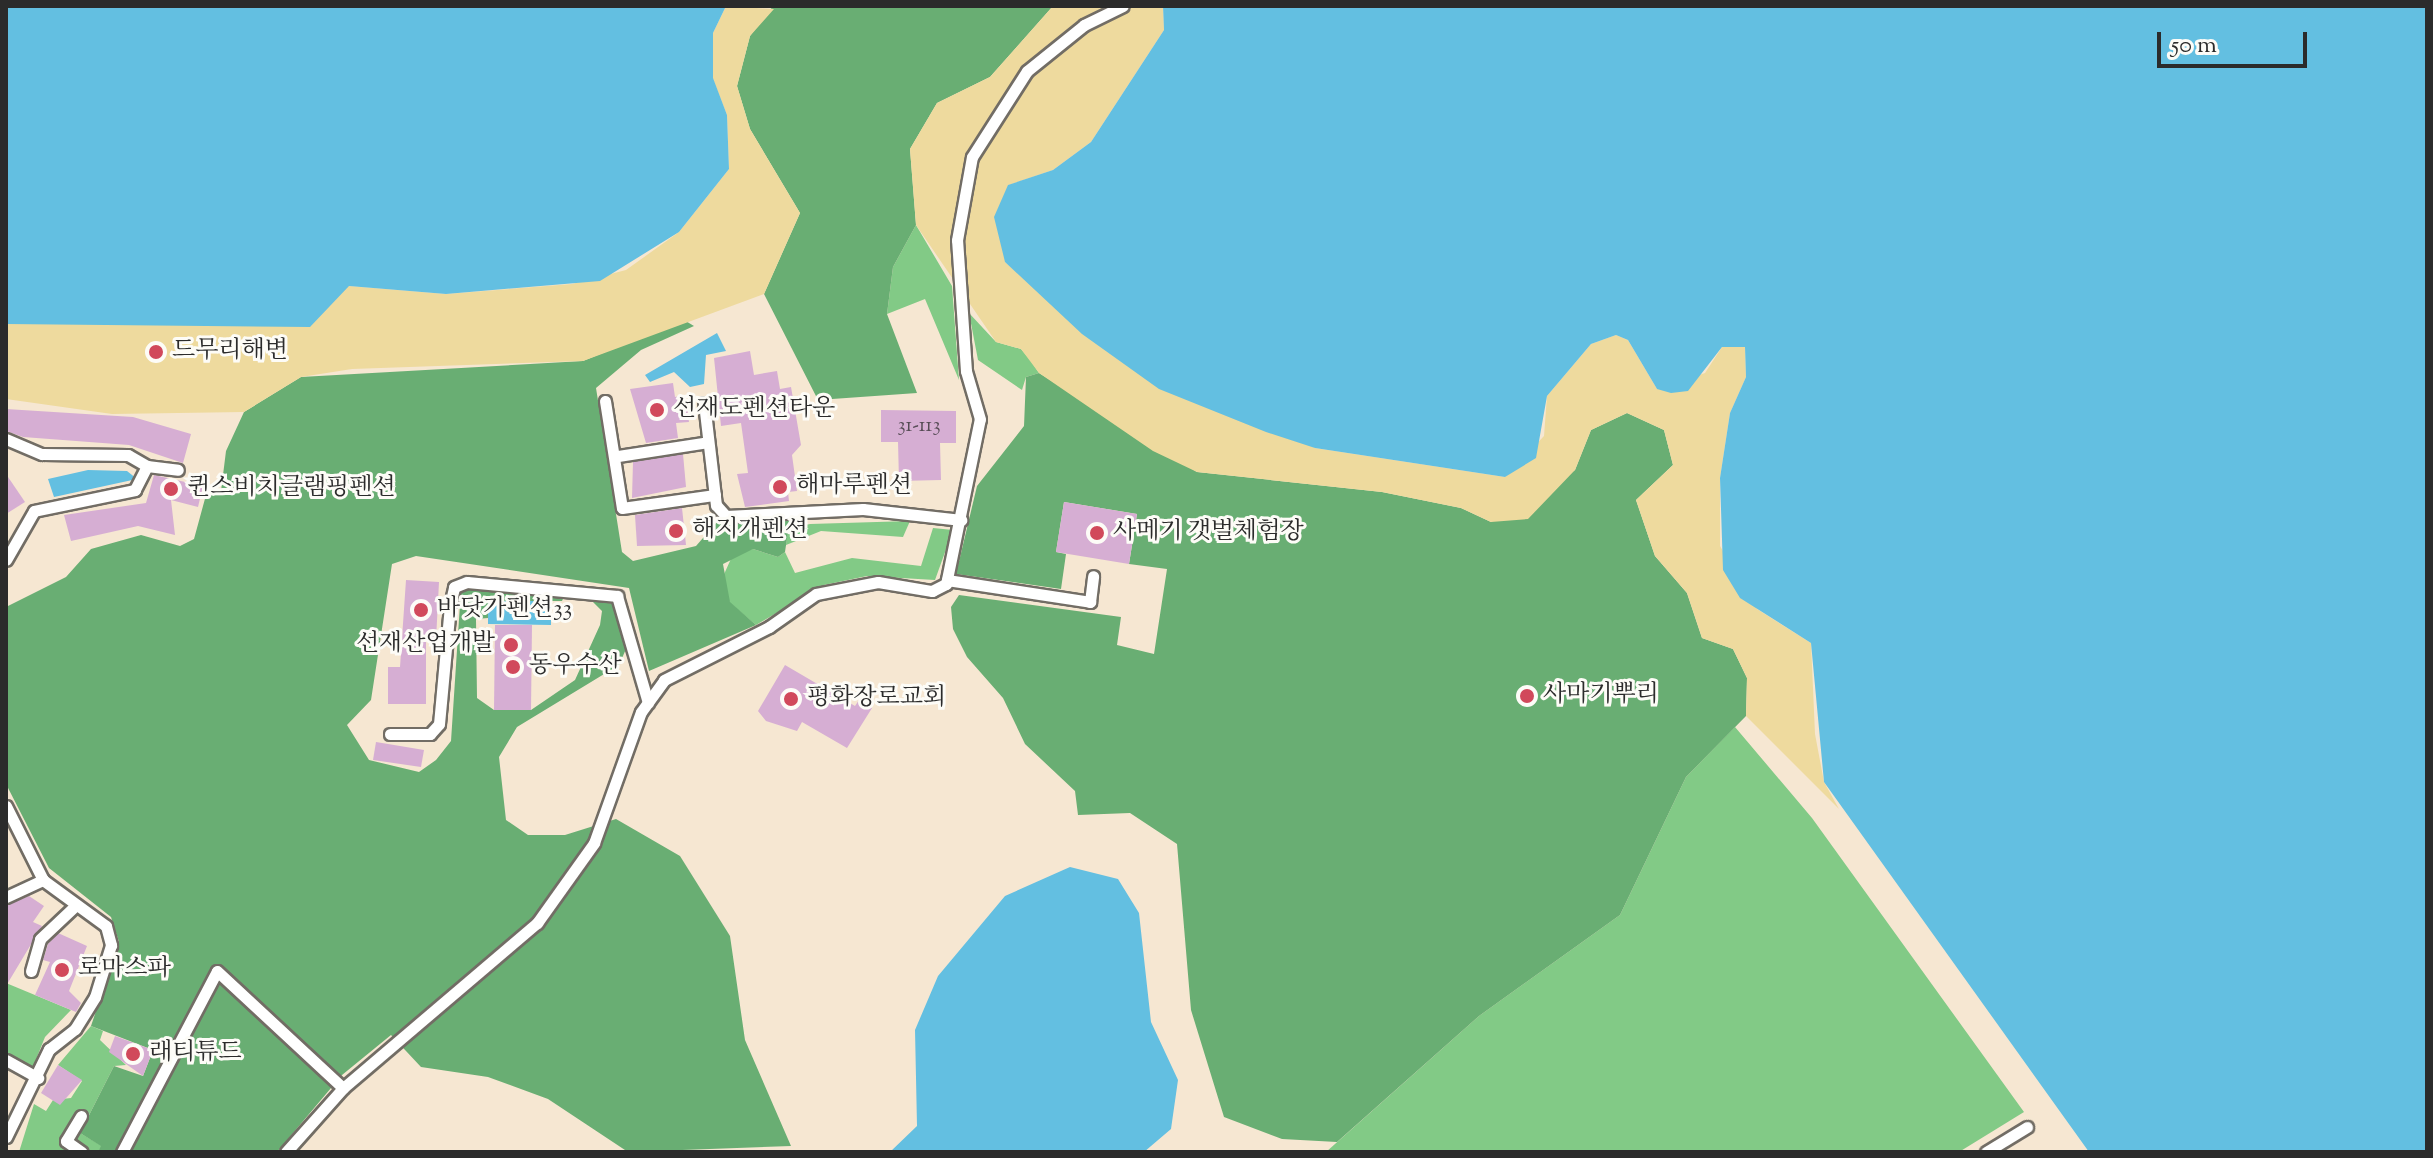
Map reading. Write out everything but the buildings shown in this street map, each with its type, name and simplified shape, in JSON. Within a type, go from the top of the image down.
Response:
[{"type":"lane","points":[[286,1152],[343,1088],[537,923],[594,843],[648,703],[664,680],[757,634],[816,594],[878,582],[932,591],[947,580],[980,419],[966,371],[957,240],[972,157],[1027,71],[1084,25],[1123,6]]},
{"type":"lane","points":[[605,401],[618,456],[622,508],[715,495]]},
{"type":"lane","points":[[704,403],[715,495],[726,516],[739,520],[863,509],[961,520]]},
{"type":"lane","points":[[6,439],[42,454],[128,455],[147,466],[178,470]]},
{"type":"lane","points":[[618,456],[708,442]]},
{"type":"lane","points":[[6,560],[34,511],[135,490],[147,466]]},
{"type":"lane","points":[[947,580],[1090,602],[1093,576]]},
{"type":"lane","points":[[390,734],[430,734],[439,724],[450,605],[454,587],[467,582],[617,596],[648,703]]},
{"type":"lane","points":[[6,806],[43,880],[106,926],[110,956],[86,1014],[49,1049],[38,1078],[6,1137]]},
{"type":"lane","points":[[6,897],[43,880]]},
{"type":"lane","points":[[31,971],[40,939],[76,905]]},
{"type":"lane","points":[[122,1152],[217,971],[343,1088]]},
{"type":"lane","points":[[6,1060],[38,1078]]},
{"type":"lane","points":[[81,1116],[66,1141],[82,1152]]},
{"type":"lane","points":[[1986,1152],[2027,1127]]},
{"type":"green space","points":[[773,6],[1053,6],[990,77],[937,103],[910,149],[916,225],[893,267],[887,314],[917,393],[818,400],[764,294],[800,213],[750,129],[737,86],[750,36]]},
{"type":"green space","points":[[916,225],[952,286],[959,380],[925,299],[887,314],[893,267]]},
{"type":"green space","points":[[969,313],[996,342],[1021,349],[1031,361],[1039,373],[1026,377],[1022,390],[978,360]]},
{"type":"green space","points":[[684,320],[694,326],[641,350],[596,388],[622,552],[633,561],[696,546],[717,522],[790,518],[785,552],[778,557],[753,549],[723,564],[730,602],[756,625],[649,671],[629,588],[416,556],[392,564],[371,700],[347,725],[369,760],[419,772],[436,760],[451,741],[461,589],[566,592],[562,601],[488,601],[488,618],[476,619],[477,698],[494,710],[531,710],[575,680],[600,625],[602,611],[592,601],[616,604],[626,649],[619,665],[517,727],[499,757],[506,820],[528,835],[565,835],[616,819],[680,856],[730,936],[745,1040],[791,1146],[628,1152],[548,1099],[488,1077],[421,1067],[391,1035],[342,1075],[277,1152],[98,1152],[101,1146],[80,1133],[114,1066],[143,1076],[153,1050],[91,1026],[119,942],[111,917],[49,868],[6,784],[6,607],[66,577],[91,549],[141,535],[180,546],[194,539],[206,495],[221,491],[226,451],[244,412],[301,377],[583,361]]},
{"type":"green space","points":[[1039,373],[1197,472],[1382,492],[1461,508],[1491,522],[1575,470],[1591,430],[1627,413],[1664,430],[1673,465],[1636,500],[1655,556],[1687,593],[1702,638],[1733,649],[1747,678],[1746,716],[1686,777],[1620,915],[1479,1016],[1337,1142],[1282,1139],[1224,1117],[1191,1010],[1177,844],[1130,813],[1078,815],[1075,791],[1025,744],[1003,698],[967,657],[953,629],[951,607],[959,595],[1121,617],[1117,645],[1154,654],[1167,569],[1129,564],[1137,514],[1064,502],[1056,552],[1066,554],[1061,589],[956,574],[977,486],[1024,426],[1026,377]]},
{"type":"green space","points":[[910,521],[903,537],[821,531],[786,545],[788,529],[810,524]]},
{"type":"green space","points":[[933,528],[953,530],[935,580],[867,576],[824,585],[756,625],[730,603],[721,581],[734,552],[753,549],[778,557],[785,552],[795,573],[852,558],[921,566]]},
{"type":"green space","points":[[1735,727],[1812,818],[2024,1112],[1959,1152],[1326,1152],[1479,1016],[1620,915],[1686,777]]},
{"type":"green space","points":[[6,983],[71,1010],[45,1037],[33,1067],[6,1053]]},
{"type":"green space","points":[[91,1026],[103,1031],[100,1040],[126,1065],[114,1066],[80,1133],[102,1146],[98,1152],[19,1152],[34,1104],[46,1111],[53,1100],[71,1098],[82,1081],[58,1065]]},
{"type":"sand","points":[[726,6],[774,9],[750,36],[737,86],[750,129],[800,213],[764,294],[583,361],[352,369],[301,377],[244,412],[112,414],[6,399],[6,324],[349,286],[446,294],[572,284],[626,270],[679,232],[729,169],[727,115],[713,79],[713,33]]},
{"type":"sand","points":[[1053,6],[1163,6],[1164,30],[1091,142],[1053,170],[1009,185],[1005,262],[1049,300],[1315,448],[1505,477],[1544,436],[1547,396],[1591,344],[1616,335],[1628,340],[1657,389],[1705,373],[1722,347],[1745,347],[1746,377],[1730,413],[1720,478],[1720,546],[1757,609],[1811,643],[1815,734],[1824,782],[1839,809],[1746,716],[1747,678],[1733,649],[1702,638],[1687,593],[1655,556],[1636,500],[1673,465],[1664,430],[1627,413],[1591,430],[1575,470],[1528,519],[1491,522],[1461,508],[1382,492],[1197,472],[1153,451],[1039,373],[1021,349],[996,342],[916,225],[910,149],[937,103],[990,77]]},
{"type":"water","points":[[6,6],[726,6],[713,33],[713,78],[727,115],[729,169],[679,232],[600,281],[446,294],[349,286],[310,327],[6,324]]},
{"type":"water","points":[[1163,6],[2427,6],[2427,1152],[2089,1152],[1824,782],[1811,643],[1740,598],[1723,570],[1720,478],[1730,413],[1746,377],[1745,347],[1722,347],[1688,391],[1671,393],[1657,389],[1628,340],[1616,335],[1591,344],[1547,396],[1536,458],[1505,477],[1315,448],[1266,432],[1159,389],[1082,334],[1005,262],[994,217],[1008,185],[1053,170],[1091,142],[1164,30]]},
{"type":"water","points":[[717,333],[726,351],[706,355],[704,384],[690,387],[674,372],[650,382],[645,375]]},
{"type":"water","points":[[88,470],[127,471],[137,479],[54,497],[48,479]]},
{"type":"water","points":[[488,601],[551,601],[551,625],[488,624]]},
{"type":"water","points":[[1070,867],[1118,879],[1139,913],[1151,1022],[1178,1080],[1171,1129],[1144,1152],[890,1152],[917,1126],[915,1030],[938,976],[1005,896]]},
{"type":"place","name":"드무리해변","points":[[156,352]]},
{"type":"place","name":"선재도펜션타운","points":[[657,410]]},
{"type":"place","name":"해마루펜션","points":[[780,487]]},
{"type":"place","name":"퀸스비치글램핑펜션","points":[[171,489]]},
{"type":"place","name":"해지개펜션","points":[[676,531]]},
{"type":"place","name":"사메기 갯벌체험장","points":[[1097,533]]},
{"type":"place","name":"바닷가펜션33","points":[[421,610]]},
{"type":"place","name":"선재산업개발","points":[[511,645]]},
{"type":"place","name":"동우수산","points":[[513,667]]},
{"type":"place","name":"사마기뿌리","points":[[1527,696]]},
{"type":"place","name":"평화장로교회","points":[[791,699]]},
{"type":"place","name":"로마스파","points":[[62,970]]},
{"type":"place","name":"래티튜드","points":[[133,1054]]}]
